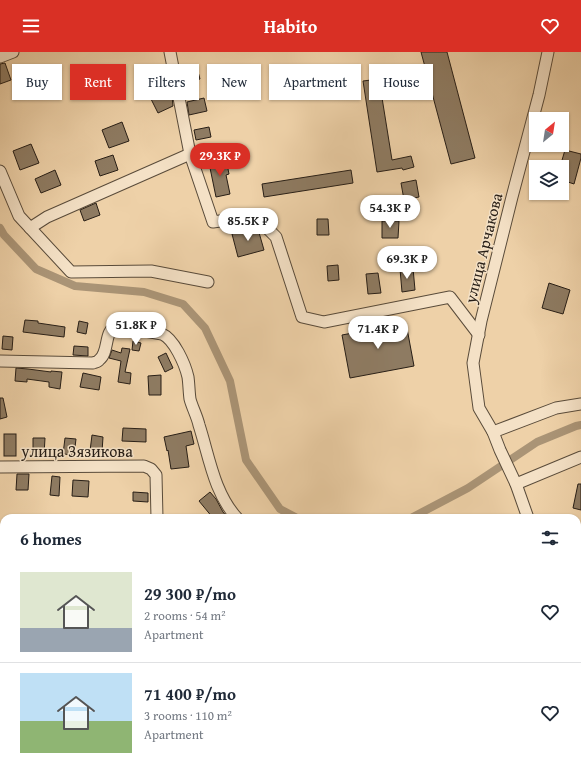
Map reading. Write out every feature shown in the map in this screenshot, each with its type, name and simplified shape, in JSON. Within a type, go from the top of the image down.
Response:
[{"type":"street","points":[[0,57],[13,52]]},
{"type":"street","points":[[170,52],[190,154],[213,222],[255,216],[276,237],[302,316],[324,322],[450,297],[479,335]]},
{"type":"street","name":"улица Арчакова","points":[[516,484],[493,432],[480,408],[473,363],[481,321],[539,95],[548,52]]},
{"type":"street","points":[[30,228],[47,217],[190,154]]},
{"type":"street","points":[[0,171],[19,216],[70,272],[151,271],[208,282]]},
{"type":"street","points":[[0,361],[93,363],[100,360],[110,331],[113,327],[117,326],[166,336],[182,359],[188,377],[190,399],[199,424],[215,480],[225,501],[234,514]]},
{"type":"street","points":[[493,432],[556,408],[581,404]]},
{"type":"street","points":[[527,514],[516,484],[581,457]]},
{"type":"street","name":"улица Зязикова","points":[[0,467],[144,466],[151,469],[156,475],[158,514]]},
{"type":"building","points":[[421,52],[447,52],[475,158],[451,164],[433,97],[433,64],[424,64]]},
{"type":"building","points":[[5,63],[11,80],[0,84],[0,64]]},
{"type":"building","points":[[369,80],[369,100],[382,100],[392,160],[411,156],[414,167],[403,170],[402,168],[377,172],[363,81]]},
{"type":"building","points":[[204,98],[207,111],[189,115],[187,102]]},
{"type":"building","points":[[152,100],[172,100],[173,106],[158,113]]},
{"type":"building","points":[[122,122],[129,141],[109,148],[102,130]]},
{"type":"building","points":[[209,127],[211,137],[196,140],[194,130]]},
{"type":"building","points":[[31,144],[39,163],[20,170],[13,151]]},
{"type":"building","points":[[569,151],[581,154],[574,184],[569,182],[569,160],[562,160],[564,152]]},
{"type":"building","points":[[113,155],[118,170],[100,176],[95,161]]},
{"type":"building","points":[[226,159],[229,174],[226,175],[230,194],[216,197],[209,163]]},
{"type":"building","points":[[55,170],[61,185],[41,193],[35,179]]},
{"type":"building","points":[[351,170],[353,183],[264,197],[262,184]]},
{"type":"building","points":[[416,180],[419,197],[404,200],[401,183]]},
{"type":"building","points":[[96,203],[100,215],[84,221],[80,210]]},
{"type":"building","points":[[317,219],[328,219],[329,235],[317,235]]},
{"type":"building","points":[[382,221],[399,221],[398,238],[382,238]]},
{"type":"building","points":[[257,227],[264,250],[238,257],[232,234]]},
{"type":"building","points":[[338,265],[339,280],[328,281],[327,266]]},
{"type":"building","points":[[413,268],[415,290],[402,292],[400,269]]},
{"type":"building","points":[[378,273],[381,293],[368,294],[366,274]]},
{"type":"building","points":[[549,283],[570,290],[563,314],[542,308]]},
{"type":"building","points":[[25,320],[38,321],[38,323],[65,327],[64,337],[23,332]]},
{"type":"building","points":[[79,321],[88,323],[86,334],[77,332]]},
{"type":"building","points":[[406,323],[414,366],[350,378],[342,335]]},
{"type":"building","points":[[3,336],[13,337],[12,350],[2,349]]},
{"type":"building","points":[[133,341],[141,343],[139,351],[132,350]]},
{"type":"building","points":[[74,346],[88,347],[88,356],[73,355]]},
{"type":"building","points":[[122,348],[130,349],[125,372],[131,373],[130,384],[118,382],[121,361],[109,358],[112,350],[121,353]]},
{"type":"building","points":[[166,353],[173,368],[165,372],[158,357]]},
{"type":"building","points":[[16,368],[62,372],[60,389],[49,387],[49,382],[27,379],[27,382],[15,381]]},
{"type":"building","points":[[83,373],[101,377],[99,390],[80,387]]},
{"type":"building","points":[[161,375],[161,395],[149,395],[148,376]]},
{"type":"building","points":[[0,398],[3,398],[7,417],[0,419]]},
{"type":"building","points":[[123,428],[146,429],[146,442],[122,441]]},
{"type":"building","points":[[191,431],[194,444],[186,446],[189,467],[171,469],[164,437]]},
{"type":"building","points":[[4,434],[16,434],[16,456],[4,456]]},
{"type":"building","points":[[92,435],[103,437],[102,452],[90,451]]},
{"type":"building","points":[[33,438],[45,438],[44,455],[33,455]]},
{"type":"building","points":[[65,438],[76,439],[74,455],[63,454]]},
{"type":"building","points":[[17,474],[29,474],[28,490],[16,490]]},
{"type":"building","points":[[52,476],[60,477],[59,496],[50,495]]},
{"type":"building","points":[[73,480],[89,481],[88,497],[72,496]]},
{"type":"building","points":[[578,484],[581,484],[581,510],[573,508]]},
{"type":"building","points":[[133,492],[148,493],[148,502],[133,501]]},
{"type":"building","points":[[210,492],[225,514],[210,514],[199,501]]},
{"type":"waterway","points":[[0,228],[4,235],[36,269],[75,286],[144,292],[183,304],[205,328],[230,381],[246,460],[280,509],[289,514]]},
{"type":"waterway","points":[[419,514],[468,488],[537,442],[581,425]]}]
